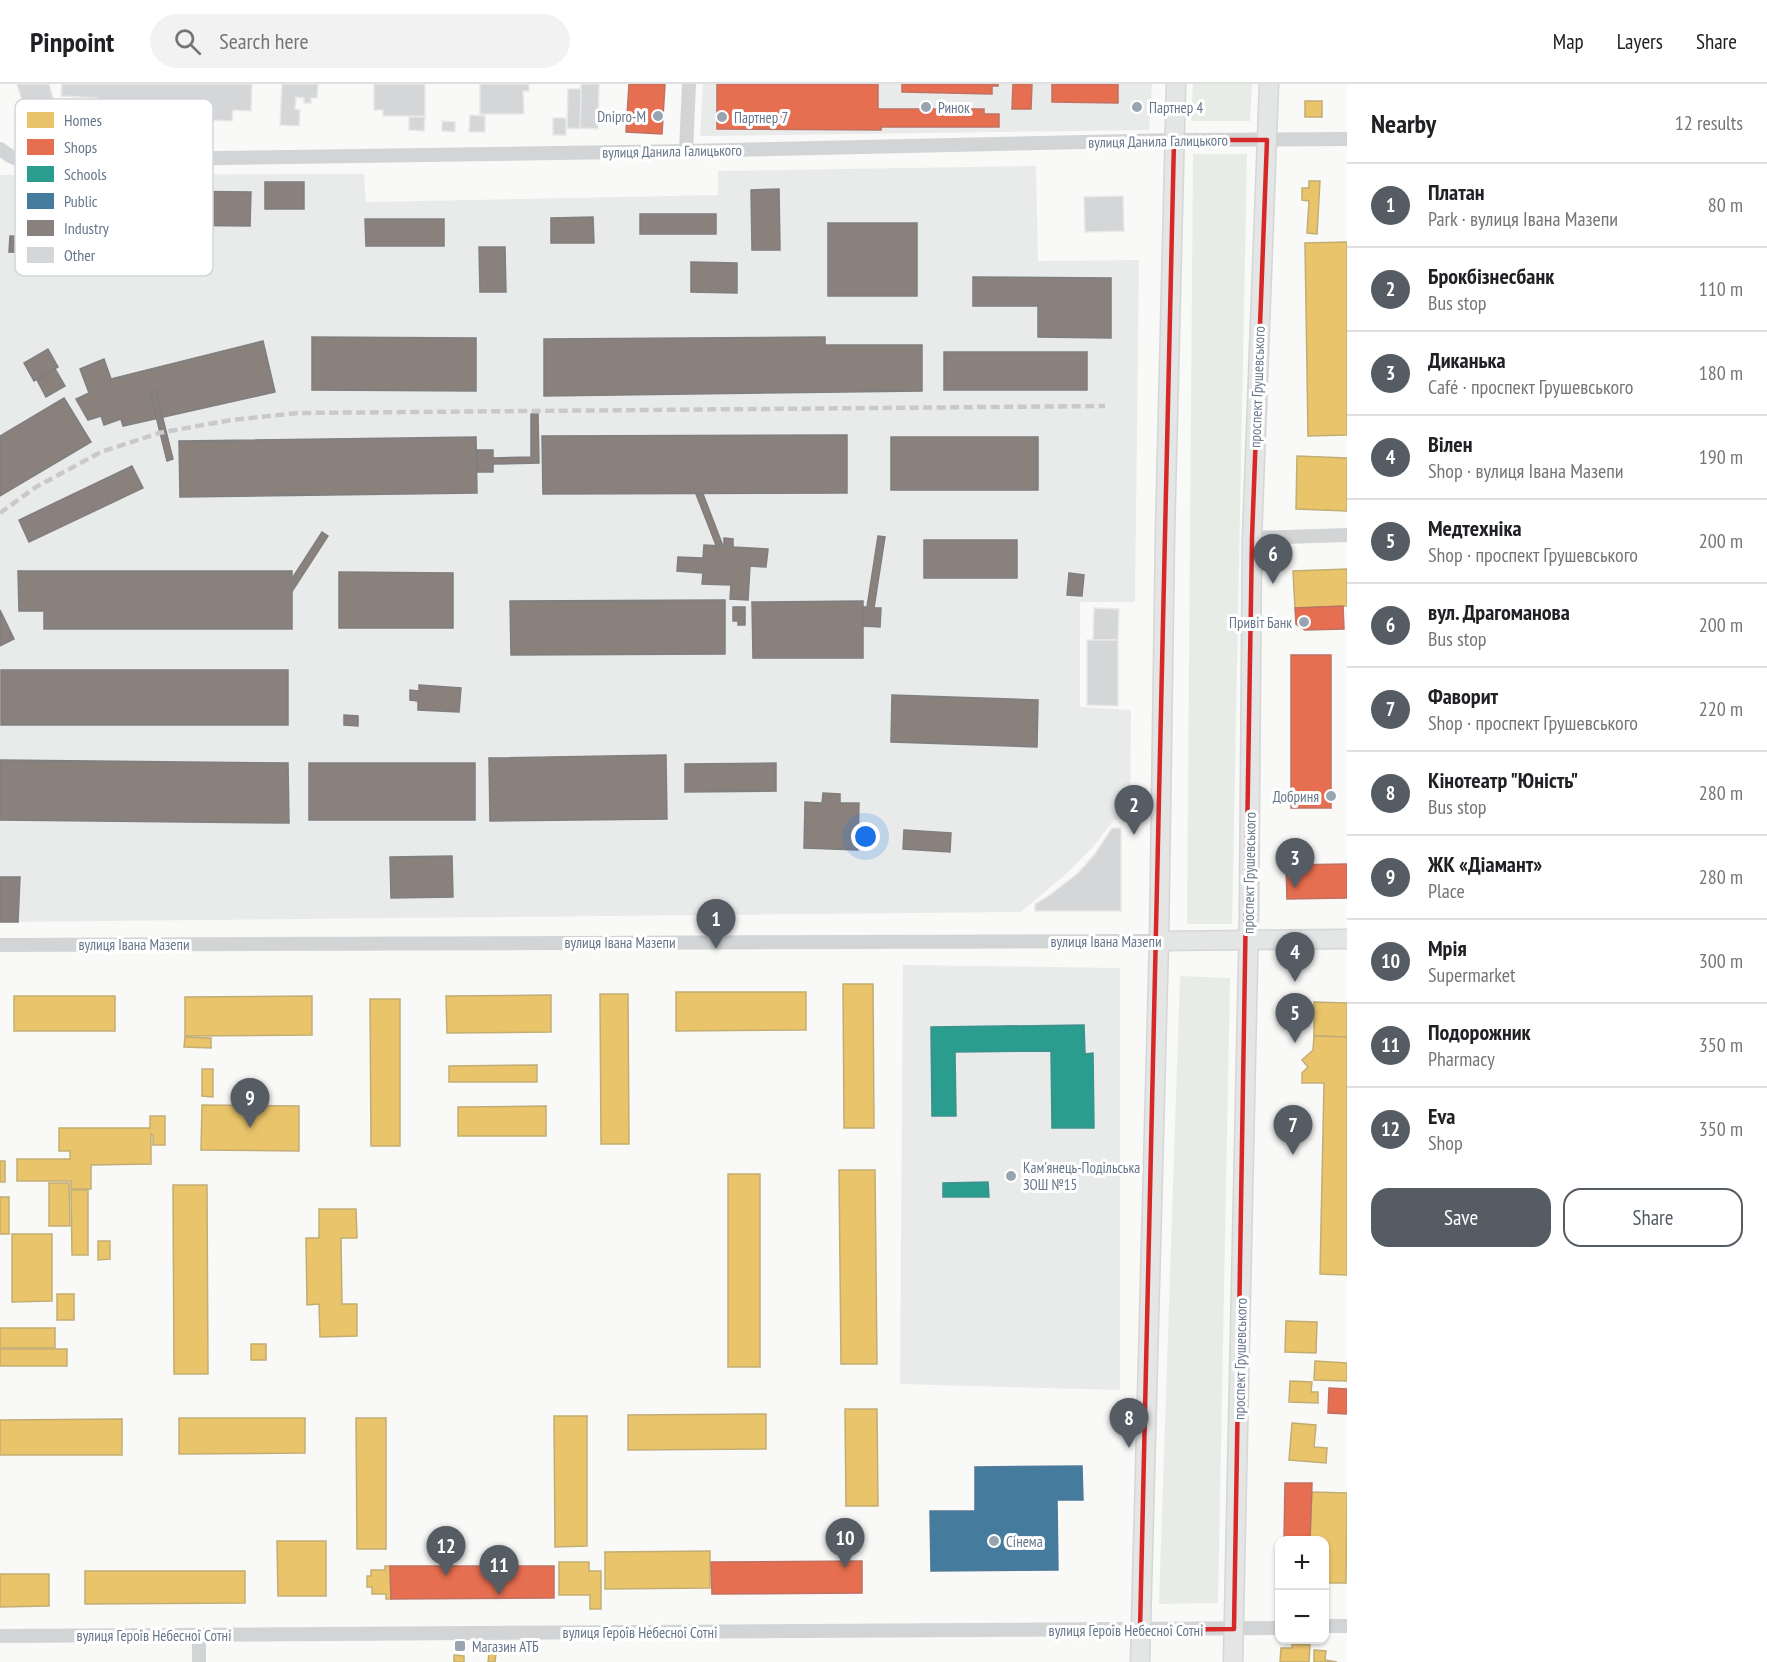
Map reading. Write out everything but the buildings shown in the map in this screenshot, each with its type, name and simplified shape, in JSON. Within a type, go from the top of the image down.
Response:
[{"type":"main road","points":[[1140,1662],[1159,941],[1165,534],[1176,84]]},
{"type":"main road","name":"проспект Грушевського","points":[[1233,1662],[1248,941],[1252,538],[1269,84]]},
{"type":"main road","name":"вулиця Івана Мазепи","points":[[1159,941],[1347,939]]},
{"type":"street","points":[[686,151],[689,84]]},
{"type":"street","name":"вулиця Данила Галицького","points":[[213,158],[686,151],[1174,140],[1347,139]]},
{"type":"street","name":"вулиця Данила Галицького","points":[[0,148],[15,158]]},
{"type":"street","points":[[1252,538],[1347,535]]},
{"type":"street","name":"вулиця Івана Мазепи","points":[[0,945],[1159,941]]},
{"type":"street","points":[[1329,1626],[1347,1626]]},
{"type":"street","name":"вулиця Героїв Небесної Сотні","points":[[0,1636],[1275,1628]]},
{"type":"street","points":[[199,1635],[200,1662]]},
{"type":"highlighted area","points":[[1174,140],[1267,140],[1252,538],[1234,1629],[1140,1630]]},
{"type":"shaded area","name":"Ринок","points":[[703,84],[1152,84],[1149,130],[700,136]]},
{"type":"shaded area","points":[[1193,84],[1252,84],[1250,121],[1191,121]]},
{"type":"shaded area","points":[[1193,154],[1247,154],[1232,924],[1187,924]]},
{"type":"shaded area","points":[[1036,166],[1038,261],[1139,260],[1135,602],[1080,602],[1080,707],[1131,710],[1130,819],[1114,820],[1092,848],[1066,874],[1021,912],[0,922],[0,175],[15,175],[15,276],[213,276],[213,174],[364,174],[366,202],[718,195],[718,171]]},
{"type":"shaded area","name":"Кам'янець-Подільська ЗОШ №15","points":[[903,965],[1120,968],[1120,1390],[900,1384]]},
{"type":"shaded area","points":[[1180,976],[1230,978],[1218,1603],[1159,1604]]},
{"type":"railway","points":[[0,513],[36,487],[101,452],[159,433],[231,420],[298,413],[1105,406]]},
{"type":"place","name":"Ринок","points":[[926,107]]},
{"type":"place","name":"Партнер 4","points":[[1137,107]]},
{"type":"place","name":"Dnipro-M","points":[[658,116]]},
{"type":"place","name":"Партнер 7","points":[[722,117]]},
{"type":"place","name":"вул. Драгоманова","points":[[1273,584]]},
{"type":"place","name":"Привіт Банк","points":[[1304,622]]},
{"type":"place","name":"Добриня","points":[[1331,796]]},
{"type":"place","name":"Брокбізнесбанк","points":[[1134,835]]},
{"type":"place","name":"Диканька","points":[[1295,888]]},
{"type":"place","name":"Платан","points":[[716,949]]},
{"type":"place","name":"Вiлен","points":[[1295,982]]},
{"type":"place","name":"Медтехніка","points":[[1295,1043]]},
{"type":"place","name":"ЖК «Діамант»","points":[[250,1128]]},
{"type":"place","name":"Фаворит","points":[[1293,1155]]},
{"type":"place","name":"Кам'янець-Подільська ЗОШ №15","points":[[1011,1176]]},
{"type":"place","name":"Кінотеатр \"Юність\"","points":[[1129,1448]]},
{"type":"place","name":"Сінема","points":[[994,1541]]},
{"type":"place","name":"Мрія","points":[[845,1568]]},
{"type":"place","name":"Eva","points":[[446,1576]]},
{"type":"place","name":"Подорожник","points":[[499,1595]]},
{"type":"place","name":"Магазин АТБ","points":[[460,1646]]}]
